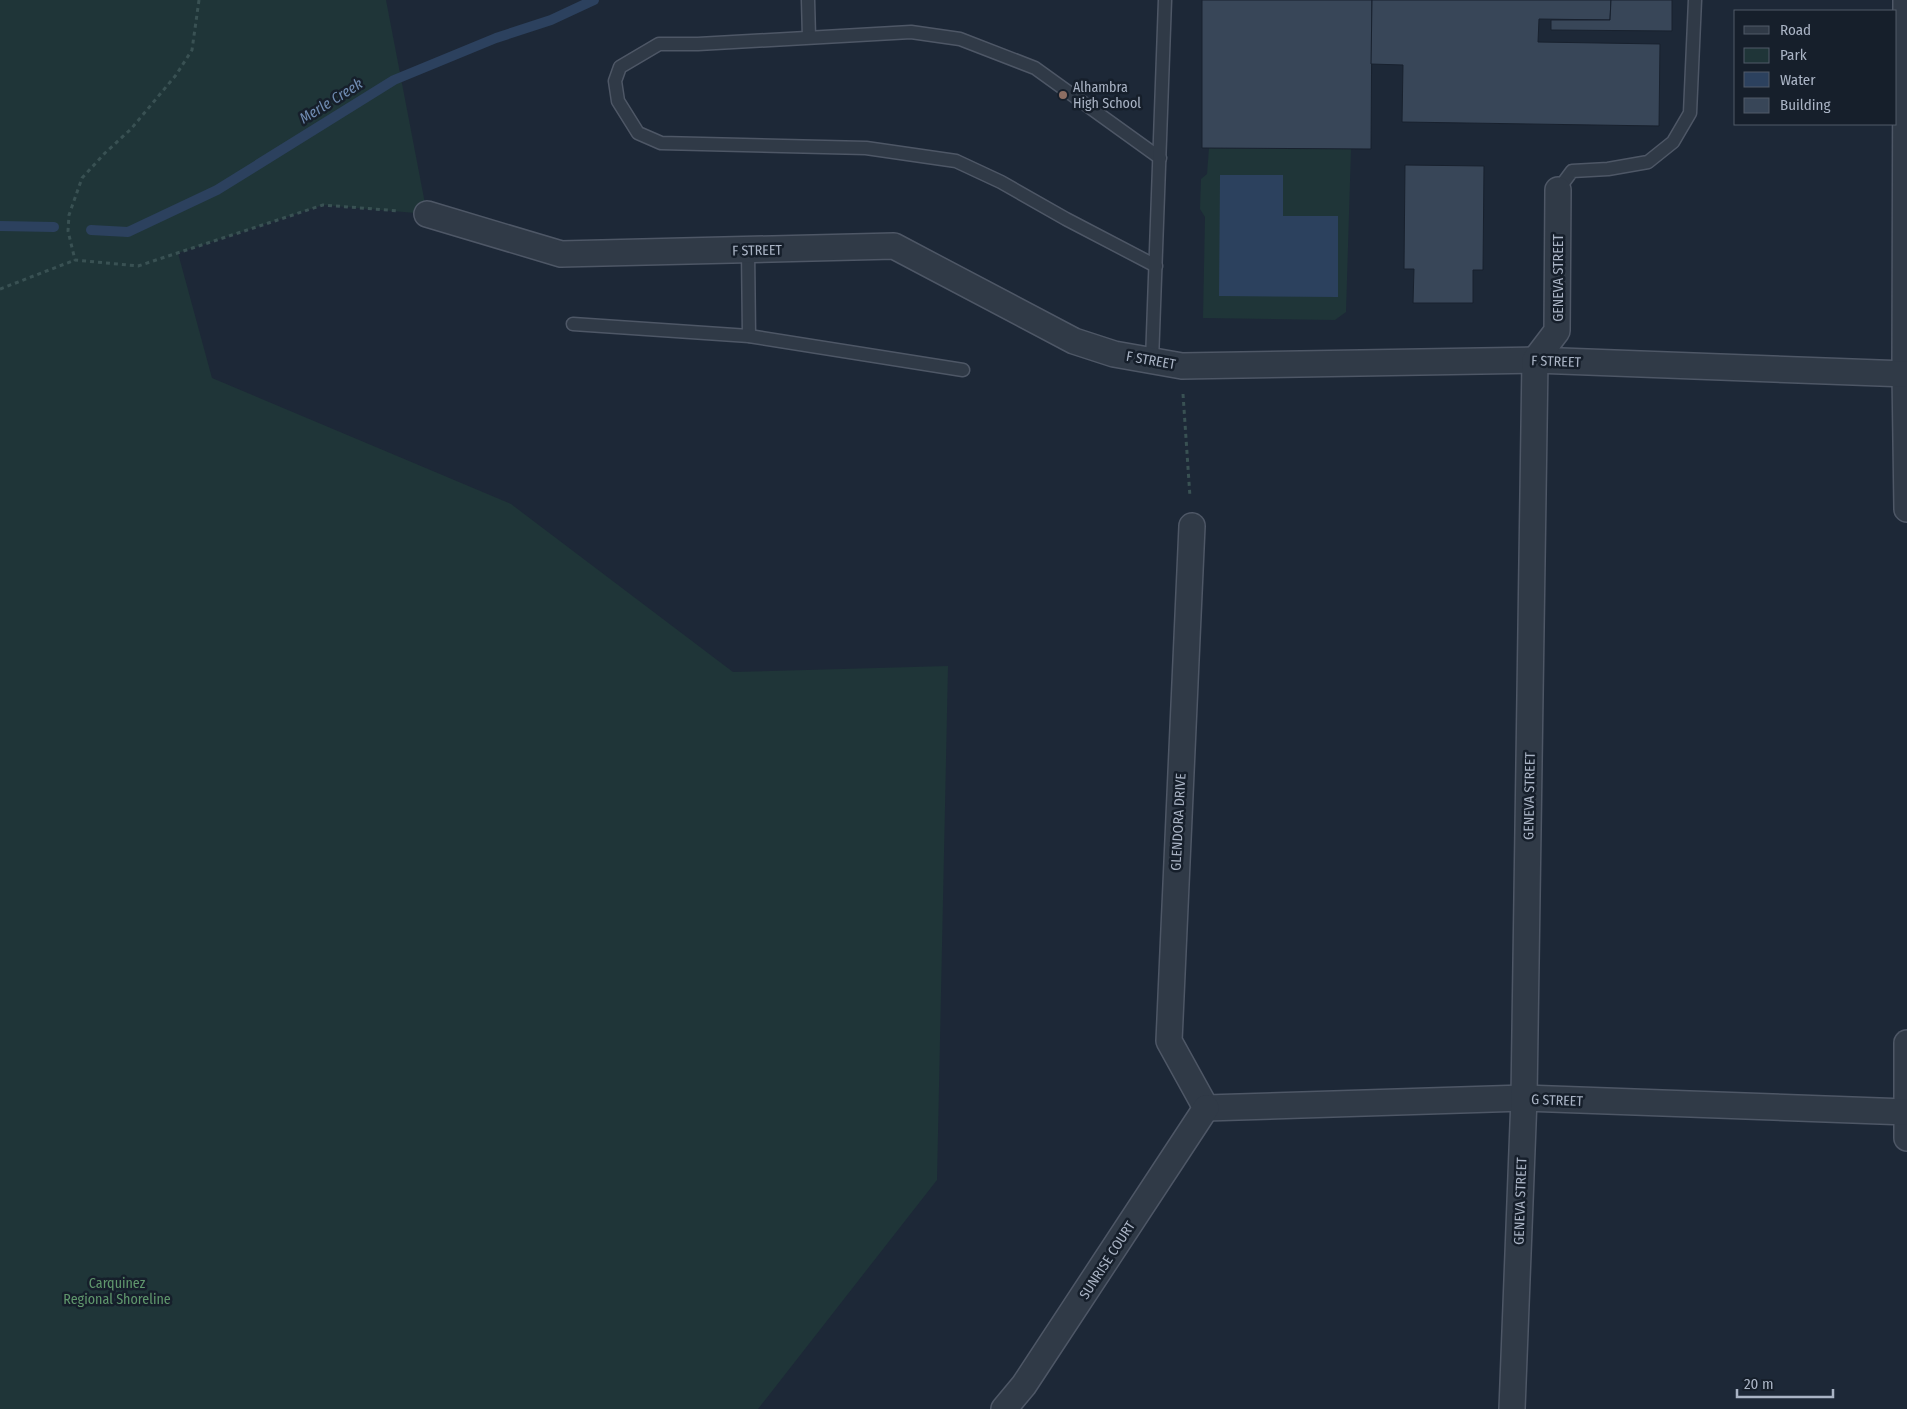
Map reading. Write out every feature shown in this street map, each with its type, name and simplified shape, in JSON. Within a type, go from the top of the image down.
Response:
[{"type":"street","points":[[1906,0],[1907,509]]},
{"type":"street","name":"GENEVA STREET","points":[[1512,1409],[1524,1098],[1535,360],[1557,331],[1558,190]]},
{"type":"street","name":"F STREET","points":[[426,214],[561,254],[894,246],[1074,341],[1114,354],[1182,366],[1535,360],[1906,374]]},
{"type":"street","name":"GLENDORA DRIVE","points":[[1192,526],[1169,1041],[1206,1108]]},
{"type":"street","points":[[1907,1043],[1907,1138]]},
{"type":"street","name":"G STREET","points":[[1206,1108],[1524,1098],[1907,1112]]},
{"type":"street","name":"SUNRISE COURT","points":[[1004,1409],[1024,1386],[1206,1108]]},
{"type":"lane","points":[[808,0],[809,37]]},
{"type":"lane","points":[[1152,360],[1165,0]]},
{"type":"lane","points":[[1558,190],[1572,171],[1608,169],[1648,162],[1673,142],[1690,113],[1695,0]]},
{"type":"lane","points":[[1156,266],[1066,219],[1001,182],[956,161],[866,148],[661,143],[638,133],[618,101],[615,81],[620,67],[659,44],[911,32],[960,39],[1035,68],[1160,158]]},
{"type":"lane","points":[[748,250],[749,336]]},
{"type":"lane","points":[[573,324],[749,336],[963,370]]},
{"type":"path","points":[[75,260],[68,231],[69,215],[82,178],[105,152],[131,129],[182,67],[192,50],[199,0]]},
{"type":"path","points":[[0,289],[75,260],[138,266],[323,205],[426,214]]},
{"type":"path","points":[[1182,366],[1192,526]]},
{"type":"green space","name":"Carquinez Regional Shoreline","points":[[0,0],[386,0],[427,214],[323,205],[178,253],[212,378],[511,504],[733,672],[948,666],[937,1180],[758,1409],[0,1409]]},
{"type":"green space","points":[[1209,148],[1351,149],[1346,312],[1335,320],[1203,318],[1205,217],[1200,209],[1201,179],[1207,174]]},
{"type":"water","points":[[1220,175],[1283,175],[1283,216],[1338,216],[1338,297],[1219,296]]},
{"type":"building","points":[[1202,0],[1372,0],[1371,149],[1202,148]]},
{"type":"building","points":[[1372,0],[1611,0],[1610,20],[1539,19],[1538,42],[1660,44],[1659,126],[1402,122],[1403,65],[1371,64]]},
{"type":"building","points":[[1611,0],[1672,0],[1672,31],[1551,30],[1551,20],[1610,20]]},
{"type":"building","points":[[1405,165],[1484,166],[1483,270],[1473,270],[1473,303],[1413,303],[1414,269],[1404,269]]},
{"type":"waterway","name":"Merle Creek","points":[[91,230],[128,232],[217,190],[394,80],[496,38],[551,20],[594,0]]},
{"type":"waterway","name":"Merle Creek","points":[[0,226],[54,227]]},
{"type":"place","name":"Alhambra High School","points":[[1063,95]]}]
